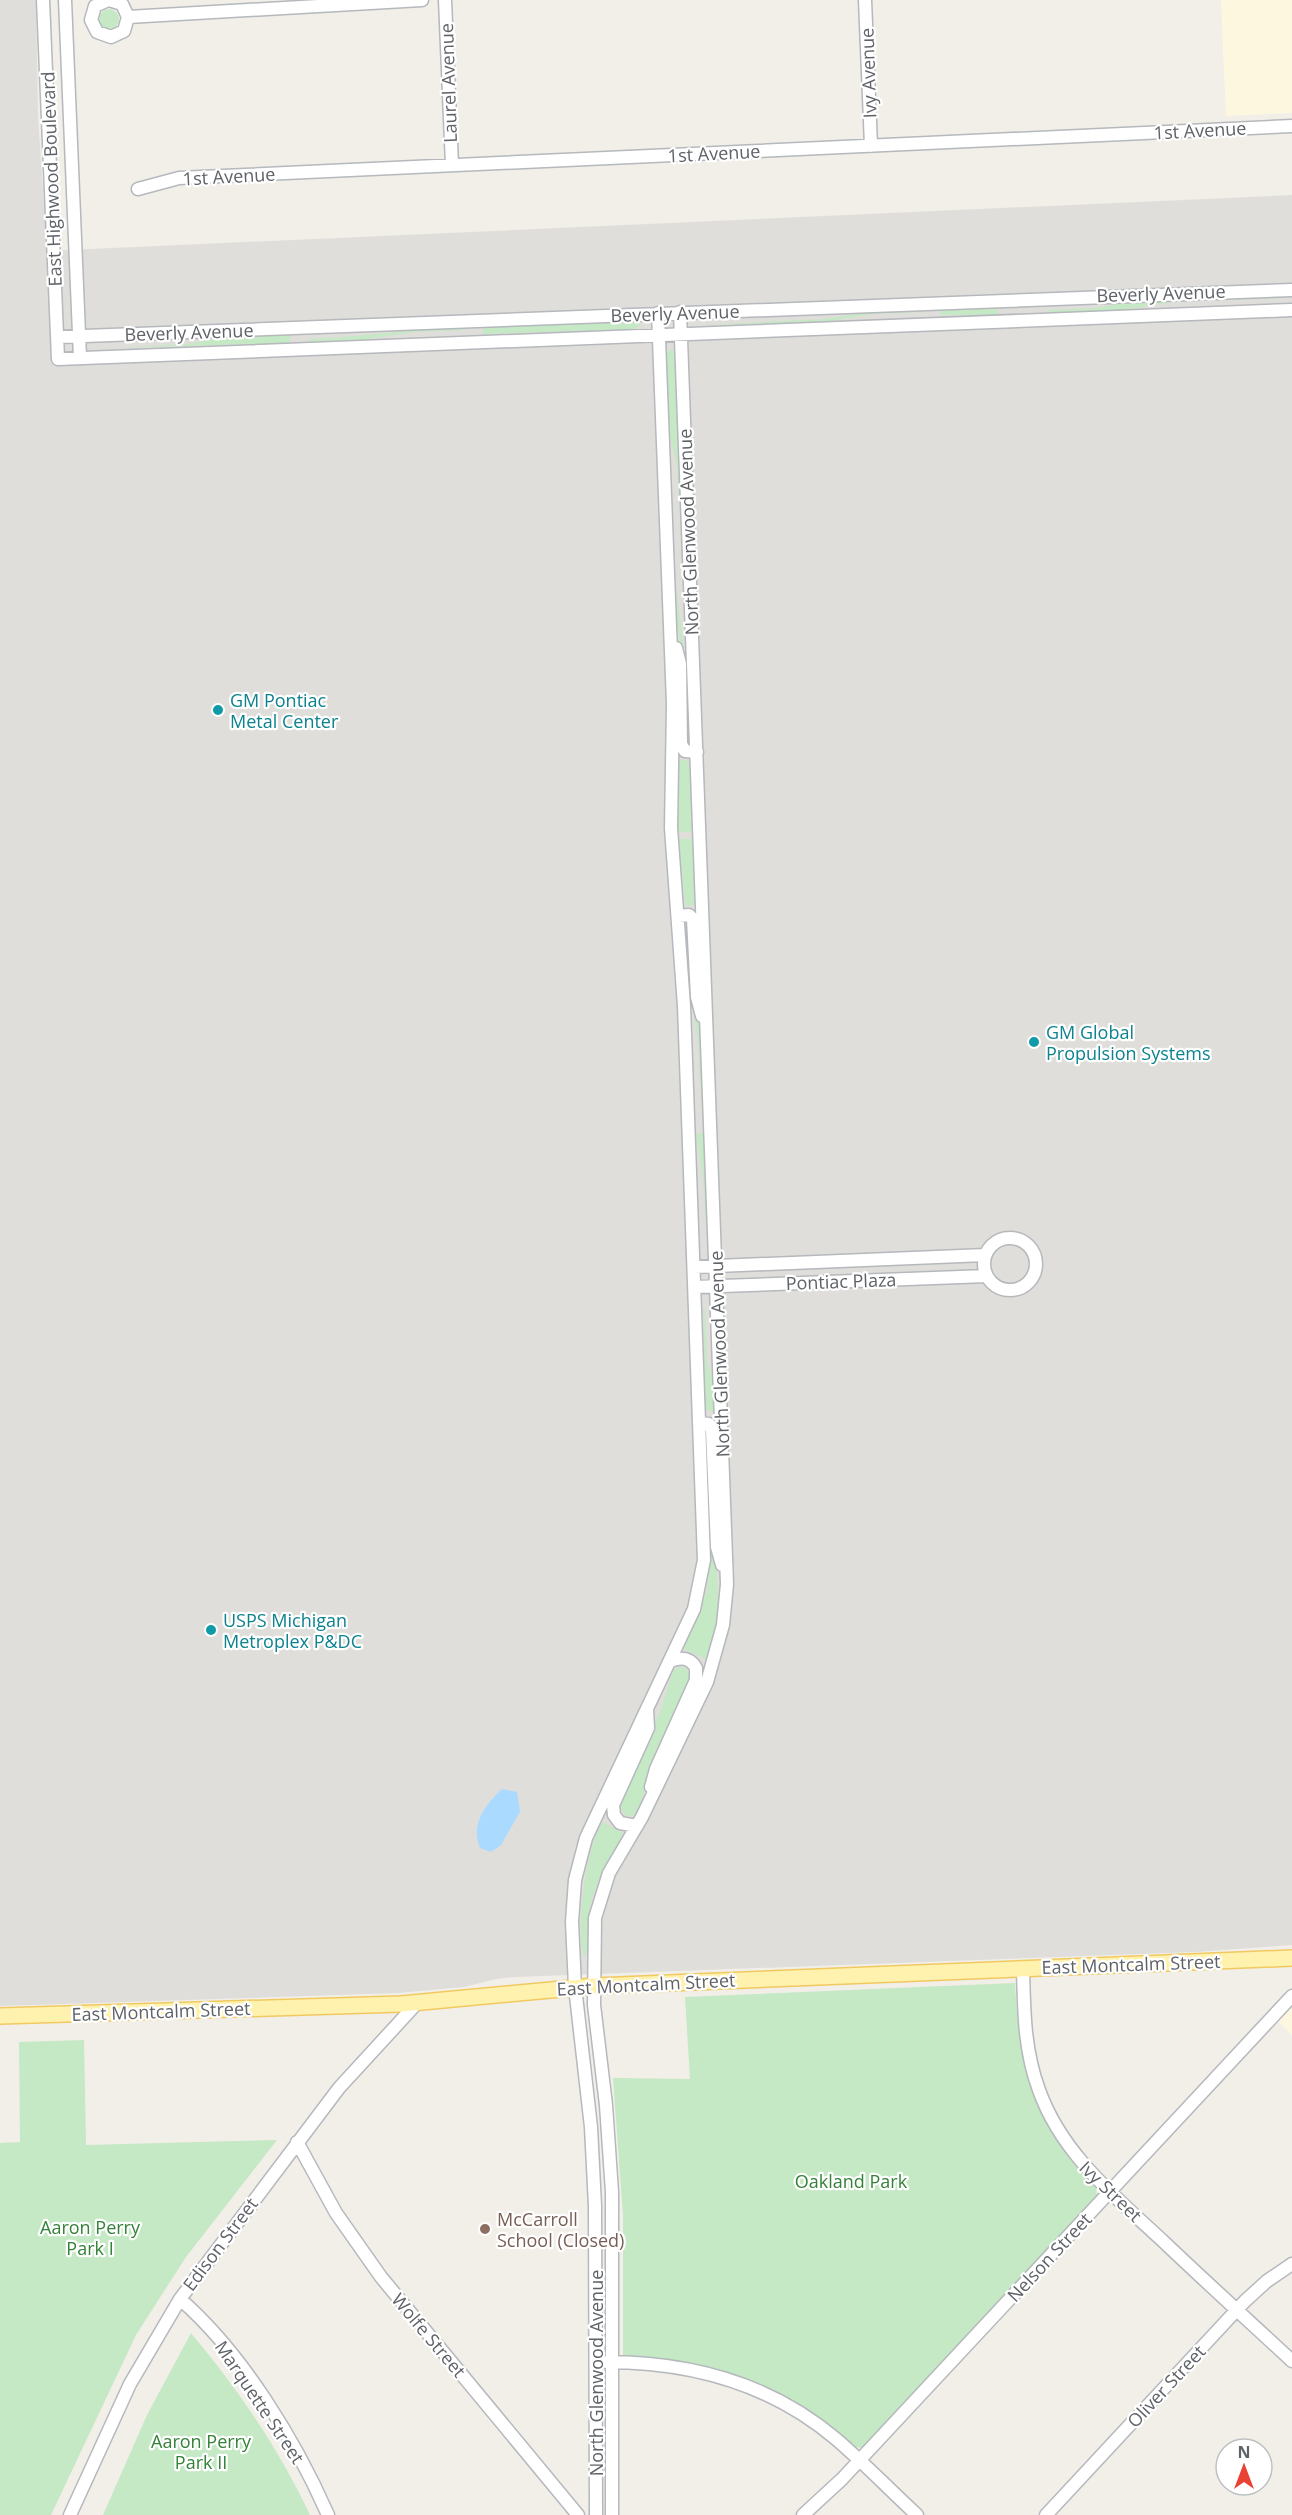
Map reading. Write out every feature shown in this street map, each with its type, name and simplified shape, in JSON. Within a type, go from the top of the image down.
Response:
[{"type":"main road","name":"East Montcalm Street","points":[[0,2016],[417,2003],[594,1986],[1292,1958]]},
{"type":"street","name":"East Highwood Boulevard","points":[[43,0],[58,359]]},
{"type":"street","name":"East Highwood Boulevard","points":[[65,0],[80,358]]},
{"type":"street","points":[[109,0],[122,4],[128,17],[126,26],[120,34],[111,37],[98,32],[92,24],[91,15],[95,6],[109,0]]},
{"type":"street","points":[[128,17],[422,0]]},
{"type":"street","name":"Laurel Avenue","points":[[445,0],[452,165]]},
{"type":"street","name":"Ivy Avenue","points":[[865,0],[871,146]]},
{"type":"street","name":"1st Avenue","points":[[138,189],[179,178],[1292,126]]},
{"type":"street","name":"Beverly Avenue","points":[[58,337],[1292,290]]},
{"type":"street","name":"Beverly Avenue","points":[[58,359],[1292,310]]},
{"type":"street","name":"North Glenwood Avenue","points":[[612,2515],[612,2192],[594,1986],[594,1930],[600,1895],[614,1863],[646,1809],[710,1672],[723,1624],[727,1584],[680,312]]},
{"type":"street","name":"North Glenwood Avenue","points":[[596,2515],[594,2170],[575,1987],[572,1912],[578,1863],[586,1838],[694,1609],[703,1573],[700,1423],[684,1006],[670,798],[673,704],[658,313]]},
{"type":"street","name":"North Glenwood Avenue","points":[[670,626],[680,664],[682,747],[687,752],[697,752]]},
{"type":"street","name":"North Glenwood Avenue","points":[[678,916],[689,915],[693,919],[697,997],[708,1038]]},
{"type":"street","name":"North Glenwood Avenue","points":[[684,1006],[694,1044],[696,1116],[700,1123],[711,1124]]},
{"type":"street","points":[[1016,1238],[1032,1250],[1037,1264],[1028,1284],[1016,1290],[1001,1289],[987,1276],[985,1255],[1000,1240],[1016,1238]]},
{"type":"street","name":"Pontiac Plaza","points":[[694,1267],[985,1255]]},
{"type":"street","name":"Pontiac Plaza","points":[[695,1287],[987,1276]]},
{"type":"street","name":"North Glenwood Avenue","points":[[700,1423],[709,1424],[712,1430],[717,1547],[727,1584]]},
{"type":"street","name":"North Glenwood Avenue","points":[[646,1809],[656,1770],[696,1680],[696,1668],[690,1660],[679,1658],[670,1661]]},
{"type":"street","name":"North Glenwood Avenue","points":[[637,1826],[620,1823],[614,1815],[613,1805],[648,1728],[647,1708]]},
{"type":"street","name":"Ivy Street","points":[[1023,1968],[1026,2042],[1039,2091],[1068,2146],[1110,2192],[1292,2361]]},
{"type":"street","name":"Nelson Street","points":[[803,2515],[859,2461],[1292,1996]]},
{"type":"street","name":"Edison Street","points":[[70,2515],[130,2384],[180,2299],[297,2142],[352,2073],[417,2003]]},
{"type":"street","name":"Wolfe Street","points":[[297,2142],[336,2213],[381,2277],[578,2515]]},
{"type":"street","name":"Oliver Street","points":[[1046,2515],[1237,2310],[1267,2281],[1292,2264]]},
{"type":"street","name":"Marquette Street","points":[[180,2299],[211,2330],[260,2394],[293,2446],[328,2515]]},
{"type":"street","points":[[596,2362],[683,2367],[745,2385],[806,2417],[859,2461],[916,2515]]},
{"type":"shaded area","points":[[0,0],[36,0],[38,116],[47,251],[1292,195],[1292,1945],[1195,1952],[516,1977],[496,1979],[464,1987],[398,1993],[0,2006]]},
{"type":"shaded area","points":[[1221,0],[1292,0],[1292,113],[1226,116]]},
{"type":"shaded area","points":[[1292,2003],[1292,2035],[1276,2020]]},
{"type":"green space","points":[[109,9],[116,12],[119,19],[116,26],[109,29],[102,26],[99,19],[102,12]]},
{"type":"green space","points":[[1286,295],[1286,298],[1175,302],[1123,310],[1049,313],[1049,310],[1095,308],[1135,301]]},
{"type":"green space","points":[[997,307],[998,315],[940,315],[941,309]]},
{"type":"green space","points":[[922,309],[922,312],[873,314],[824,322],[701,325],[824,319],[877,311]]},
{"type":"green space","points":[[637,321],[640,325],[636,329],[482,334],[484,327]]},
{"type":"green space","points":[[465,327],[465,330],[415,332],[361,340],[308,341],[310,339]]},
{"type":"green space","points":[[290,334],[290,343],[109,348],[187,344],[226,337]]},
{"type":"green space","points":[[672,349],[675,353],[680,539],[677,467],[669,431],[666,353]]},
{"type":"green space","points":[[676,585],[687,674],[690,742],[685,742],[684,663],[677,625]]},
{"type":"green space","points":[[680,759],[691,762],[694,832],[678,832],[677,777]]},
{"type":"green space","points":[[679,839],[694,839],[696,902],[692,906],[685,905]]},
{"type":"green space","points":[[687,924],[694,1001],[701,1040],[702,1117],[698,1039],[691,1001]]},
{"type":"green space","points":[[703,1133],[707,1244],[703,1177],[696,1134]]},
{"type":"green space","points":[[703,1309],[705,1309],[707,1361],[714,1385],[714,1412],[706,1410]]},
{"type":"green space","points":[[712,1546],[715,1551],[718,1607],[712,1650],[706,1659],[684,1649],[707,1590]]},
{"type":"green space","points":[[678,1667],[686,1668],[691,1678],[649,1776],[638,1811],[633,1816],[626,1816],[620,1807],[621,1795],[661,1709],[673,1671]]},
{"type":"green space","points":[[603,1822],[624,1834],[596,1887],[589,1913],[585,1958],[581,1931],[584,1889],[592,1847]]},
{"type":"green space","name":"Oakland Park","points":[[1015,1983],[1021,2043],[1034,2095],[1057,2142],[1096,2189],[1097,2195],[863,2448],[854,2447],[802,2408],[747,2381],[688,2364],[623,2355],[623,2216],[613,2078],[690,2079],[685,1997]]},
{"type":"green space","name":"Aaron Perry Park I","points":[[84,2040],[86,2145],[277,2140],[186,2257],[136,2335],[51,2515],[0,2515],[0,2143],[20,2142],[19,2042]]},
{"type":"green space","name":"Aaron Perry Park II","points":[[191,2333],[257,2420],[310,2515],[103,2515],[147,2415]]},
{"type":"water","points":[[502,1789],[517,1792],[520,1812],[501,1845],[491,1852],[480,1848],[477,1839],[478,1823],[485,1808]]},
{"type":"place","name":"GM Pontiac Metal Center","points":[[218,710]]},
{"type":"place","name":"GM Global Propulsion Systems","points":[[1034,1042]]},
{"type":"place","name":"USPS Michigan Metroplex P&DC","points":[[211,1630]]},
{"type":"place","name":"McCarroll School (Closed)","points":[[485,2229]]}]
